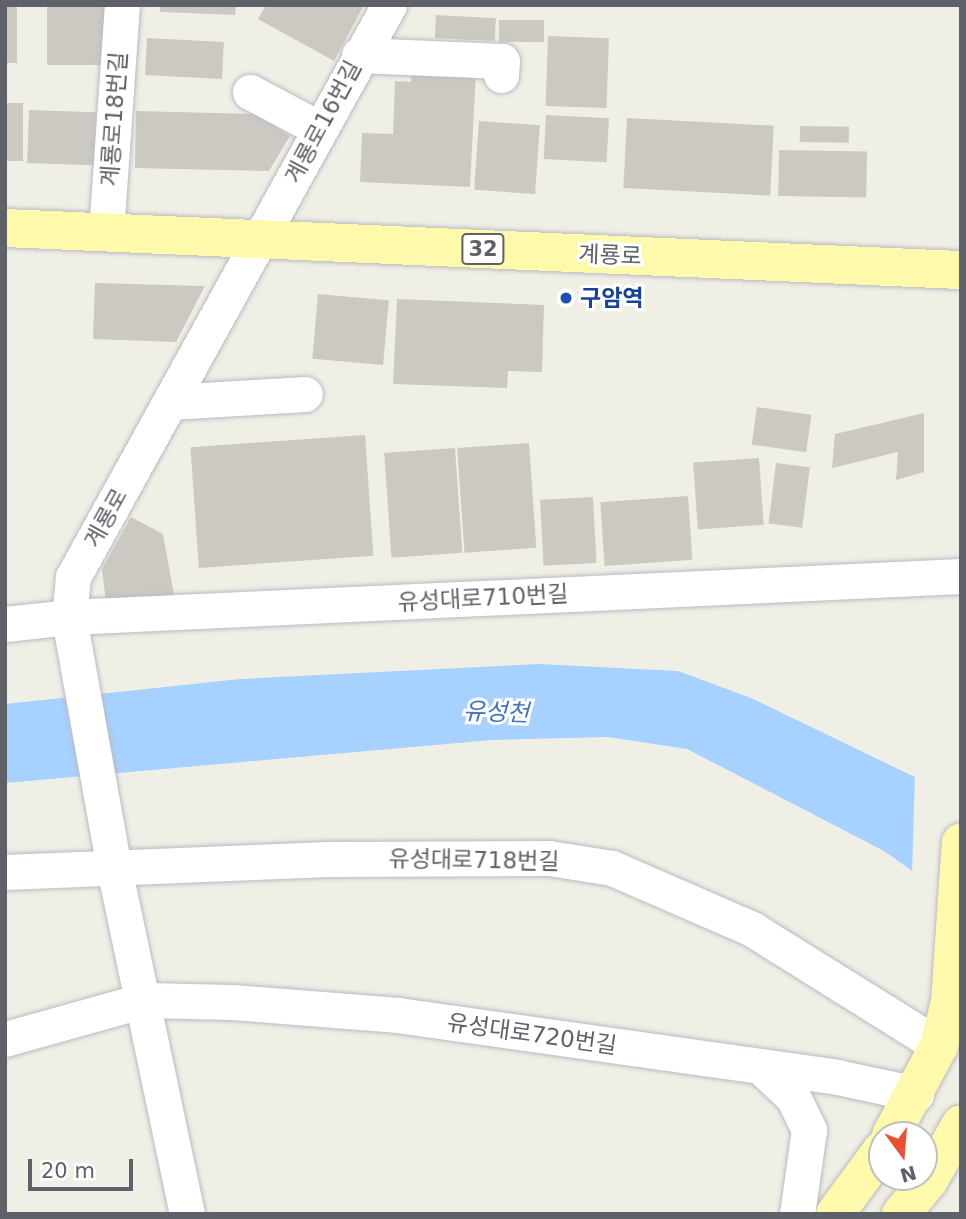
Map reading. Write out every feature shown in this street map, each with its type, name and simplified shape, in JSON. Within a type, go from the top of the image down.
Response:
[{"type":"main road","name":"계룡로","points":[[5,228],[961,270]]},
{"type":"main road","points":[[900,1121],[950,1048],[950,1002],[961,842]]},
{"type":"main road","points":[[916,1094],[961,1099]]},
{"type":"main road","points":[[901,1214],[929,1180],[961,1124]]},
{"type":"main road","points":[[835,1214],[868,1169]]},
{"type":"street","name":"계룡로18번길","points":[[106,233],[122,5]]},
{"type":"street","name":"계룡로16번길","points":[[259,239],[389,5]]},
{"type":"street","points":[[359,55],[502,61],[501,75]]},
{"type":"street","points":[[250,92],[320,129]]},
{"type":"street","name":"계룡로","points":[[114,868],[69,617],[73,577],[259,239]]},
{"type":"street","points":[[170,402],[305,394]]},
{"type":"street","name":"유성대로710번길","points":[[5,624],[69,617],[961,576]]},
{"type":"street","name":"유성대로718번길","points":[[5,872],[549,858],[612,868],[752,929],[950,1048]]},
{"type":"street","points":[[114,868],[145,1000],[187,1214]]},
{"type":"street","name":"유성대로720번길","points":[[5,1039],[145,1000],[233,1002],[398,1015],[837,1077],[916,1094]]},
{"type":"street","points":[[762,1068],[793,1097],[809,1130],[797,1214]]},
{"type":"water","name":"유성천","points":[[539,664],[678,671],[751,698],[950,794],[961,906],[884,851],[687,749],[608,737],[492,740],[5,783],[5,704],[240,679]]},
{"type":"pier","points":[[915,773],[961,797],[961,909],[912,875]]},
{"type":"building","points":[[5,5],[17,5],[17,63],[5,63]]},
{"type":"building","points":[[47,5],[105,5],[105,65],[47,65]]},
{"type":"building","points":[[160,5],[236,5],[235,15],[160,12]]},
{"type":"building","points":[[266,5],[364,5],[334,61],[258,19]]},
{"type":"building","points":[[436,15],[496,18],[495,41],[435,38]]},
{"type":"building","points":[[499,20],[544,20],[544,42],[499,42]]},
{"type":"building","points":[[548,36],[609,38],[607,108],[546,106]]},
{"type":"building","points":[[147,38],[224,42],[222,79],[145,75]]},
{"type":"building","points":[[412,66],[476,70],[470,187],[360,182],[362,133],[393,134],[395,81],[411,82]]},
{"type":"building","points":[[5,103],[23,103],[23,161],[5,161]]},
{"type":"building","points":[[29,110],[96,112],[94,165],[27,163]]},
{"type":"building","points":[[136,111],[255,114],[290,136],[269,171],[135,168]]},
{"type":"building","points":[[546,115],[609,118],[607,162],[544,159]]},
{"type":"building","points":[[627,118],[774,126],[770,196],[623,188]]},
{"type":"building","points":[[479,121],[540,125],[535,194],[474,190]]},
{"type":"building","points":[[800,126],[849,127],[849,143],[800,142]]},
{"type":"building","points":[[779,150],[867,152],[866,198],[778,196]]},
{"type":"building","points":[[95,283],[205,286],[176,342],[93,339]]},
{"type":"building","points":[[318,294],[389,300],[383,365],[312,359]]},
{"type":"building","points":[[397,299],[544,305],[542,372],[508,371],[507,388],[393,384]]},
{"type":"building","points":[[757,407],[811,415],[806,452],[752,445]]},
{"type":"building","points":[[924,413],[924,472],[896,480],[898,452],[832,468],[835,434]]},
{"type":"building","points":[[365,435],[373,556],[199,568],[190,447]]},
{"type":"building","points":[[529,443],[536,548],[464,553],[457,448]]},
{"type":"building","points":[[455,448],[462,553],[391,558],[384,453]]},
{"type":"building","points":[[759,458],[764,525],[698,529],[693,463]]},
{"type":"building","points":[[776,463],[810,467],[802,528],[769,524]]},
{"type":"building","points":[[688,496],[692,560],[605,566],[600,502]]},
{"type":"building","points":[[593,497],[596,563],[544,566],[540,500]]},
{"type":"building","points":[[131,517],[163,534],[174,595],[106,602],[102,569]]},
{"type":"place","name":"구암역","points":[[566,298]]}]
